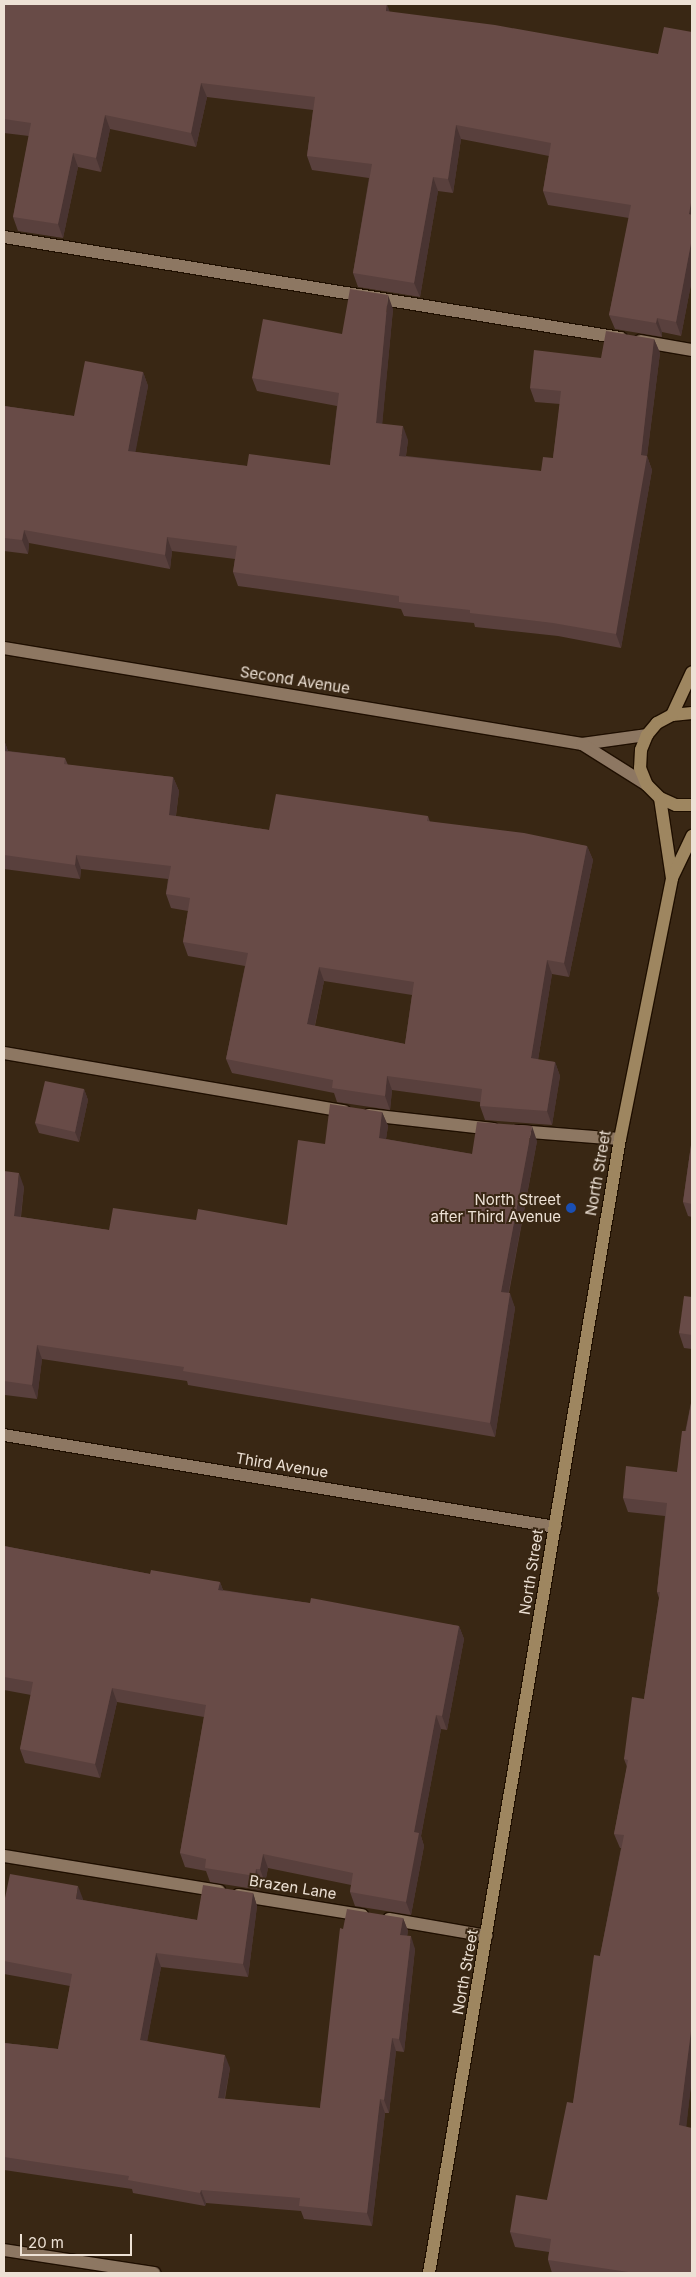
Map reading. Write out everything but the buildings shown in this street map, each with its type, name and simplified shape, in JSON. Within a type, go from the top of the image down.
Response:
[{"type":"main road","points":[[672,715],[692,672]]},
{"type":"main road","points":[[692,713],[672,715],[657,723],[647,735],[640,750],[640,768],[647,785],[660,798],[676,805],[692,805]]},
{"type":"main road","name":"North Street","points":[[660,798],[672,878]]},
{"type":"main road","name":"North Street","points":[[429,2273],[620,1139],[672,878],[692,836]]},
{"type":"street","points":[[4,237],[692,350]]},
{"type":"street","name":"Second Avenue","points":[[4,648],[582,744],[647,735]]},
{"type":"street","name":"Second Avenue","points":[[582,744],[647,785]]},
{"type":"street","points":[[4,1053],[216,1092],[418,1123],[620,1139]]},
{"type":"street","name":"Third Avenue","points":[[4,1435],[555,1527]]},
{"type":"street","name":"Brazen Lane","points":[[4,1856],[487,1936]]},
{"type":"street","points":[[4,2250],[154,2273]]},
{"type":"place","name":"North Street after Third Avenue","points":[[571,1208]]}]
